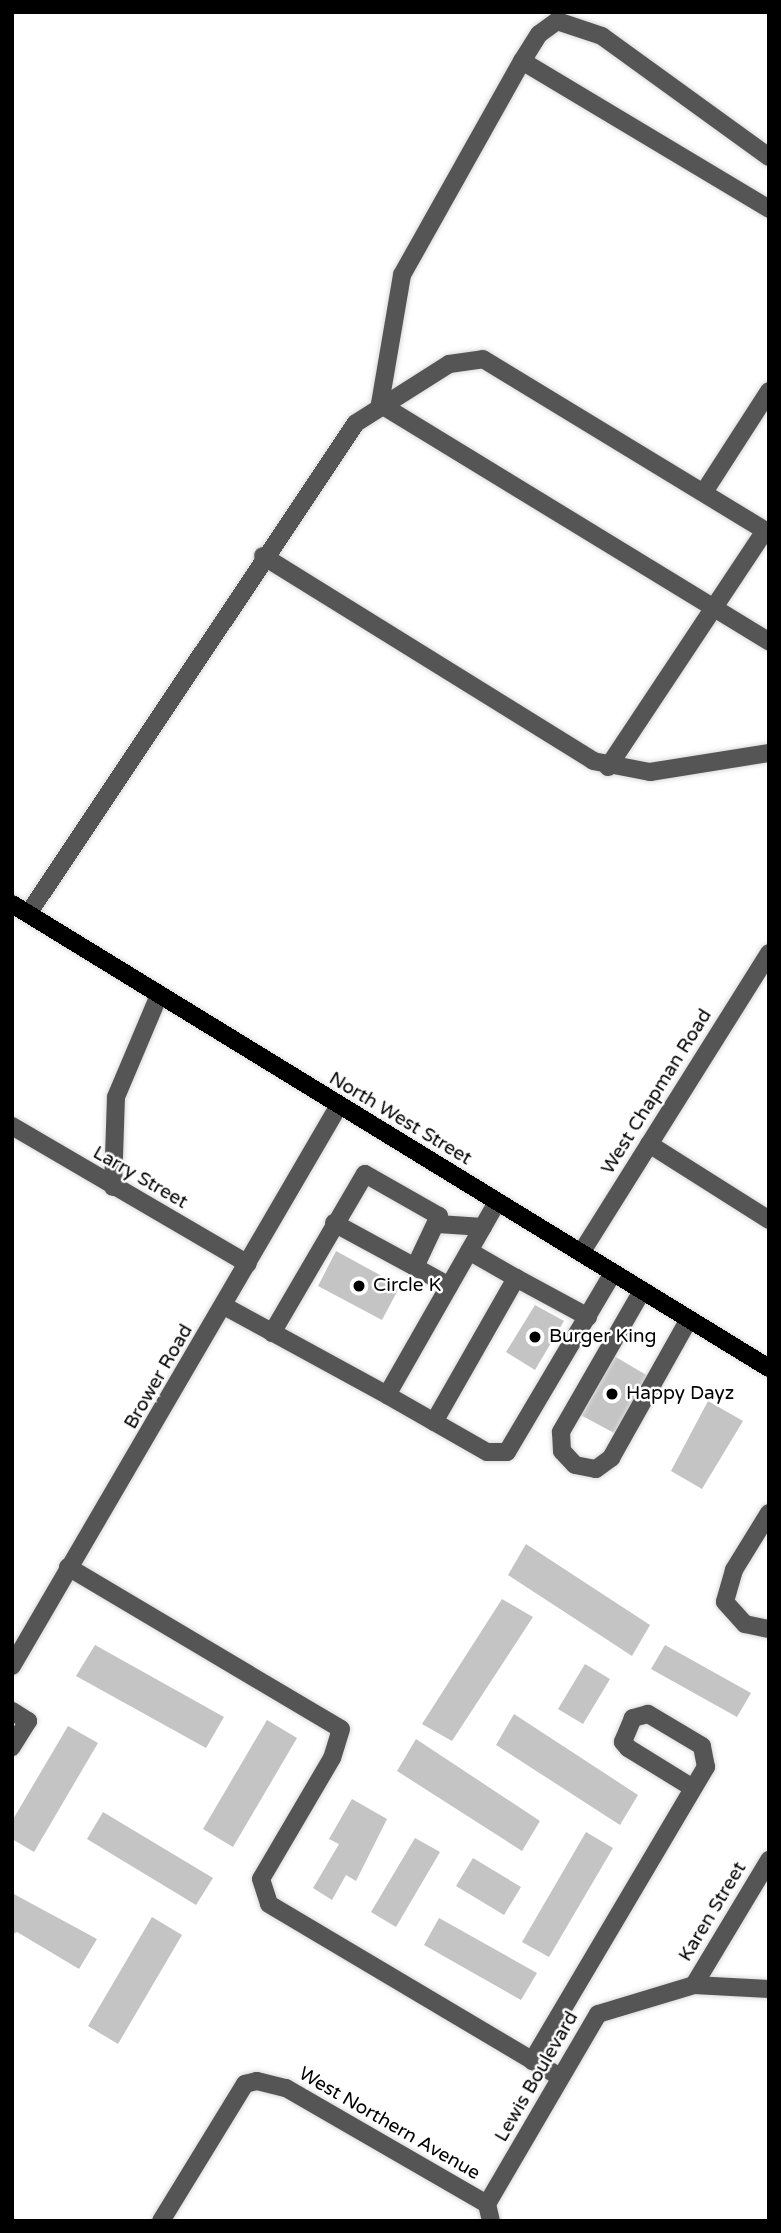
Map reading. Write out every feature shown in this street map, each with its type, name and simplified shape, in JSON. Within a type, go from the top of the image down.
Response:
[{"type":"main road","name":"North West Street","points":[[12,904],[338,1107],[767,1364]]},
{"type":"street","points":[[380,404],[402,275],[539,33],[556,22],[575,25],[706,106],[769,157]]},
{"type":"street","points":[[522,61],[769,209]]},
{"type":"street","points":[[28,914],[263,556],[356,423],[380,404],[449,364],[483,359],[767,532],[717,610],[608,767]]},
{"type":"street","points":[[704,492],[769,391]]},
{"type":"street","points":[[380,404],[769,642]]},
{"type":"street","points":[[263,556],[608,767],[650,772],[769,753]]},
{"type":"street","name":"West Chapman Road","points":[[581,1253],[769,953]]},
{"type":"street","points":[[113,1187],[116,1097],[159,995]]},
{"type":"street","name":"Brower Road","points":[[15,1654],[224,1306],[338,1107]]},
{"type":"street","name":"Larry Street","points":[[12,1126],[248,1264]]},
{"type":"street","points":[[649,1144],[769,1220]]},
{"type":"street","points":[[272,1333],[359,1180],[369,1174],[433,1210],[438,1224],[415,1267]]},
{"type":"street","points":[[387,1395],[497,1202]]},
{"type":"street","points":[[334,1223],[449,1286]]},
{"type":"street","points":[[438,1224],[483,1227]]},
{"type":"street","points":[[469,1251],[588,1317]]},
{"type":"street","points":[[224,1306],[494,1455],[520,1438],[613,1272]]},
{"type":"street","points":[[434,1422],[516,1278]]},
{"type":"street","points":[[642,1291],[561,1432],[562,1451],[575,1465],[596,1469],[611,1458],[689,1319]]},
{"type":"street","points":[[769,1513],[734,1570],[725,1602],[745,1625],[769,1629]]},
{"type":"street","points":[[68,1567],[332,1719],[341,1737],[260,1890],[287,1916],[560,2077]]},
{"type":"street","points":[[12,1712],[28,1721],[12,1747]]},
{"type":"street","points":[[532,2061],[706,1767],[702,1746],[648,1714],[633,1718],[623,1742],[628,1748],[693,1788]]},
{"type":"street","name":"Karen Street","points":[[694,1985],[769,1860]]},
{"type":"street","name":"Lewis Boulevard","points":[[489,2213],[560,2077],[597,2014],[694,1985],[769,1989]]},
{"type":"street","name":"West Northern Avenue","points":[[162,2221],[245,2084],[257,2081],[286,2088],[489,2213]]},
{"type":"building","name":"Circle K","points":[[336,1251],[400,1286],[382,1320],[318,1286]]},
{"type":"building","name":"Burger King","points":[[535,1305],[564,1321],[535,1370],[506,1352]]},
{"type":"building","name":"Happy Dayz","points":[[609,1353],[648,1376],[616,1434],[575,1412]]},
{"type":"building","points":[[708,1401],[743,1421],[702,1489],[671,1471]]},
{"type":"building","points":[[526,1544],[650,1625],[632,1656],[508,1575]]},
{"type":"building","points":[[502,1599],[533,1617],[452,1741],[422,1724]]},
{"type":"building","points":[[95,1645],[224,1717],[206,1748],[76,1676]]},
{"type":"building","points":[[665,1645],[751,1693],[737,1717],[651,1669]]},
{"type":"building","points":[[585,1664],[610,1679],[583,1724],[558,1709]]},
{"type":"building","points":[[514,1714],[638,1795],[620,1825],[496,1745]]},
{"type":"building","points":[[267,1720],[297,1738],[233,1847],[203,1829]]},
{"type":"building","points":[[68,1726],[98,1743],[34,1852],[12,1839],[12,1821]]},
{"type":"building","points":[[416,1739],[540,1821],[522,1851],[397,1771]]},
{"type":"building","points":[[352,1799],[387,1819],[356,1881],[346,1875],[332,1900],[313,1888],[339,1844],[329,1839]]},
{"type":"building","points":[[103,1812],[213,1878],[196,1905],[87,1839]]},
{"type":"building","points":[[586,1832],[613,1848],[549,1957],[522,1942]]},
{"type":"building","points":[[415,1838],[440,1852],[396,1927],[371,1912]]},
{"type":"building","points":[[473,1858],[521,1887],[504,1915],[456,1886]]},
{"type":"building","points":[[12,1893],[97,1939],[79,1969],[17,1932],[12,1935]]},
{"type":"building","points":[[152,1917],[182,1935],[118,2044],[88,2026]]},
{"type":"building","points":[[439,1918],[537,1973],[521,2000],[424,1945]]},
{"type":"place","name":"Circle K","points":[[359,1286]]},
{"type":"place","name":"Burger King","points":[[535,1337]]},
{"type":"place","name":"Happy Dayz","points":[[612,1394]]}]
